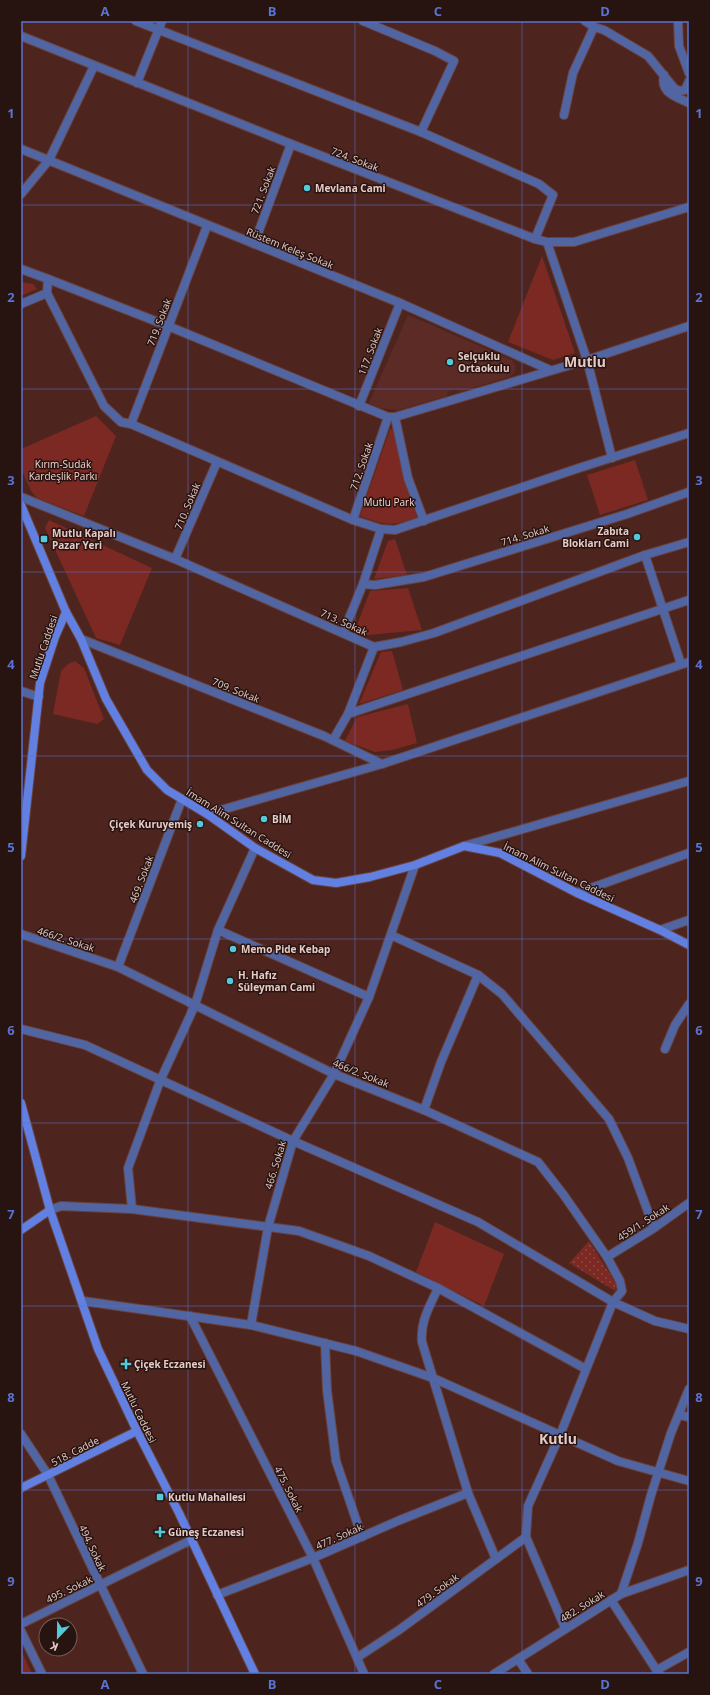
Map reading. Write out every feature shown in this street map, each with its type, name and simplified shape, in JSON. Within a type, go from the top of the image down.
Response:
[{"type":"street","points":[[136,21],[421,132],[539,184],[553,195],[535,239]]},
{"type":"street","points":[[137,82],[162,21]]},
{"type":"street","points":[[363,21],[435,51],[454,61],[421,132]]},
{"type":"street","points":[[585,21],[594,27],[604,30],[648,56],[674,88],[680,91],[685,90],[689,81]]},
{"type":"street","points":[[678,21],[679,46],[689,73]]},
{"type":"street","points":[[564,115],[573,73],[594,27]]},
{"type":"street","name":"724. Sokak","points":[[21,36],[291,144],[535,239],[547,242],[574,242],[689,207]]},
{"type":"street","points":[[21,194],[50,160],[94,66]]},
{"type":"street","points":[[664,75],[662,83],[663,87],[670,93],[689,103]]},
{"type":"street","name":"721. Sokak","points":[[254,244],[291,144]]},
{"type":"street","name":"Rüstem Keleş Sokak","points":[[21,149],[400,304],[550,370]]},
{"type":"street","name":"719. Sokak","points":[[130,424],[207,226]]},
{"type":"street","points":[[547,242],[587,360],[612,458]]},
{"type":"street","points":[[21,268],[168,326],[359,406],[392,417],[587,360],[689,326]]},
{"type":"street","points":[[48,279],[47,293],[104,406],[121,422],[130,424],[353,520],[381,529],[395,530],[424,521],[689,433]]},
{"type":"street","points":[[21,304],[47,293]]},
{"type":"street","name":"117. Sokak","points":[[359,406],[400,304]]},
{"type":"street","points":[[392,417],[408,478],[424,521]]},
{"type":"street","name":"712. Sokak","points":[[353,520],[392,417]]},
{"type":"street","name":"710. Sokak","points":[[175,559],[217,462]]},
{"type":"street","name":"714. Sokak","points":[[363,584],[375,585],[424,577],[627,514],[689,492]]},
{"type":"street","name":"713. Sokak","points":[[21,497],[175,559],[374,646],[401,642],[434,633],[645,555],[689,542]]},
{"type":"street","name":"İmam Alim Sultan Caddesi","points":[[21,505],[66,612],[81,639],[106,699],[147,770],[166,790],[208,814],[255,848],[313,880],[336,883],[370,877],[415,865],[464,846],[500,853],[577,893],[660,930],[689,945]]},
{"type":"street","points":[[343,633],[363,584],[381,529]]},
{"type":"street","points":[[208,814],[382,764],[685,663],[663,608],[645,555]]},
{"type":"street","points":[[348,714],[689,600]]},
{"type":"street","name":"Mutlu Caddesi","points":[[21,856],[40,683],[55,637],[66,612]]},
{"type":"street","name":"709. Sokak","points":[[81,639],[333,740],[382,764]]},
{"type":"street","points":[[333,740],[348,714],[374,646]]},
{"type":"street","points":[[21,691],[39,697]]},
{"type":"street","points":[[464,846],[689,781]]},
{"type":"street","name":"469. Sokak","points":[[118,967],[182,799]]},
{"type":"street","points":[[132,1209],[128,1168],[160,1081],[194,1005],[218,930],[255,848]]},
{"type":"street","points":[[577,893],[689,853]]},
{"type":"street","name":"466. Sokak","points":[[251,1325],[268,1227],[293,1141],[334,1074],[369,997],[415,865]]},
{"type":"street","points":[[660,930],[689,920]]},
{"type":"street","points":[[218,930],[369,997]]},
{"type":"street","name":"466/2. Sokak","points":[[21,934],[118,967],[334,1074],[424,1110],[538,1162],[563,1194],[606,1257],[620,1281],[622,1291],[613,1302]]},
{"type":"street","points":[[391,935],[478,975],[502,994],[609,1119],[628,1158],[654,1228]]},
{"type":"street","points":[[424,1110],[441,1062],[478,975]]},
{"type":"street","points":[[665,1049],[675,1025],[689,1004]]},
{"type":"street","points":[[21,1028],[85,1045],[160,1081],[293,1141],[478,1222],[613,1302],[655,1321],[689,1329]]},
{"type":"street","name":"Mutlu Caddesi","points":[[21,1104],[50,1210],[98,1349],[136,1431],[179,1513],[254,1674]]},
{"type":"street","name":"459/1. Sokak","points":[[606,1257],[654,1228],[689,1202]]},
{"type":"street","points":[[21,1230],[50,1210],[61,1206],[132,1209],[299,1231],[369,1256],[438,1288],[586,1369]]},
{"type":"street","points":[[438,1288],[421,1330],[422,1342],[468,1493],[496,1559]]},
{"type":"street","points":[[82,1301],[251,1325],[356,1351],[433,1378],[618,1461],[689,1480]]},
{"type":"street","points":[[565,1628],[526,1537],[528,1506],[560,1435],[613,1302]]},
{"type":"street","name":"475. Sokak","points":[[190,1316],[313,1558],[358,1657],[364,1674]]},
{"type":"street","points":[[325,1343],[327,1390],[336,1460],[362,1537]]},
{"type":"street","points":[[621,1594],[671,1433],[689,1388]]},
{"type":"street","points":[[679,1415],[689,1417]]},
{"type":"street","name":"518. Cadde","points":[[21,1488],[136,1431]]},
{"type":"street","name":"494. Sokak","points":[[21,1434],[48,1475],[144,1674]]},
{"type":"street","name":"477. Sokak","points":[[217,1595],[313,1558],[468,1493]]},
{"type":"street","name":"479. Sokak","points":[[358,1657],[399,1630],[526,1537]]},
{"type":"street","name":"495. Sokak","points":[[21,1624],[191,1540]]},
{"type":"street","name":"482. Sokak","points":[[494,1674],[621,1594],[689,1570]]},
{"type":"street","points":[[611,1600],[658,1672],[689,1652]]},
{"type":"street","points":[[21,1631],[42,1674]]},
{"type":"street","points":[[518,1659],[528,1674]]},
{"type":"shaded area","name":"Selçuklu Ortaokulu","points":[[408,315],[512,360],[516,367],[514,373],[509,377],[459,392],[455,389],[448,392],[447,396],[398,410],[379,408],[369,403]]},
{"type":"green space","points":[[542,256],[575,353],[553,360],[508,342]]},
{"type":"green space","points":[[21,282],[33,284],[37,289],[21,296]]},
{"type":"green space","name":"Kırım-Sudak Kardeşlik Parkı","points":[[96,416],[116,436],[84,516],[37,498],[31,491],[21,469],[21,449]]},
{"type":"green space","name":"Mutlu Park","points":[[395,428],[404,475],[417,518],[394,524],[388,524],[376,522],[360,516],[390,429]]},
{"type":"green space","points":[[635,460],[648,500],[600,515],[587,475]]},
{"type":"green space","points":[[49,520],[152,568],[120,645],[96,638],[45,528]]},
{"type":"green space","points":[[395,539],[407,575],[374,579],[388,541]]},
{"type":"green space","points":[[408,588],[422,630],[368,635],[359,632],[356,628],[370,591]]},
{"type":"green space","points":[[392,651],[403,690],[359,704],[381,652]]},
{"type":"green space","points":[[75,661],[84,668],[104,719],[97,724],[53,714],[61,671],[68,664]]},
{"type":"green space","points":[[408,704],[417,743],[392,750],[375,752],[345,741],[357,717]]},
{"type":"green space","points":[[435,1222],[504,1254],[484,1306],[416,1272]]},
{"type":"green space","points":[[589,1241],[617,1285],[615,1291],[569,1263]]},
{"type":"green space","points":[[21,1650],[32,1674],[21,1674]]},
{"type":"place","name":"Mevlana Cami","points":[[307,188]]},
{"type":"place","name":"Selçuklu Ortaokulu","points":[[450,362]]},
{"type":"place","name":"Zabıta Blokları Cami","points":[[637,537]]},
{"type":"place","name":"Mutlu Kapalı Pazar Yeri","points":[[44,539]]},
{"type":"place","name":"BİM","points":[[264,819]]},
{"type":"place","name":"Çiçek Kuruyemiş","points":[[200,824]]},
{"type":"place","name":"Memo Pide Kebap","points":[[233,949]]},
{"type":"place","name":"H. Hafız Süleyman Cami","points":[[230,981]]},
{"type":"place","name":"Çiçek Eczanesi","points":[[126,1364]]},
{"type":"place","name":"Kutlu Mahallesi","points":[[160,1497]]},
{"type":"place","name":"Güneş Eczanesi","points":[[160,1532]]},
{"type":"district","name":"Mutlu","points":[[585,361]]},
{"type":"district","name":"Kutlu","points":[[558,1438]]}]
